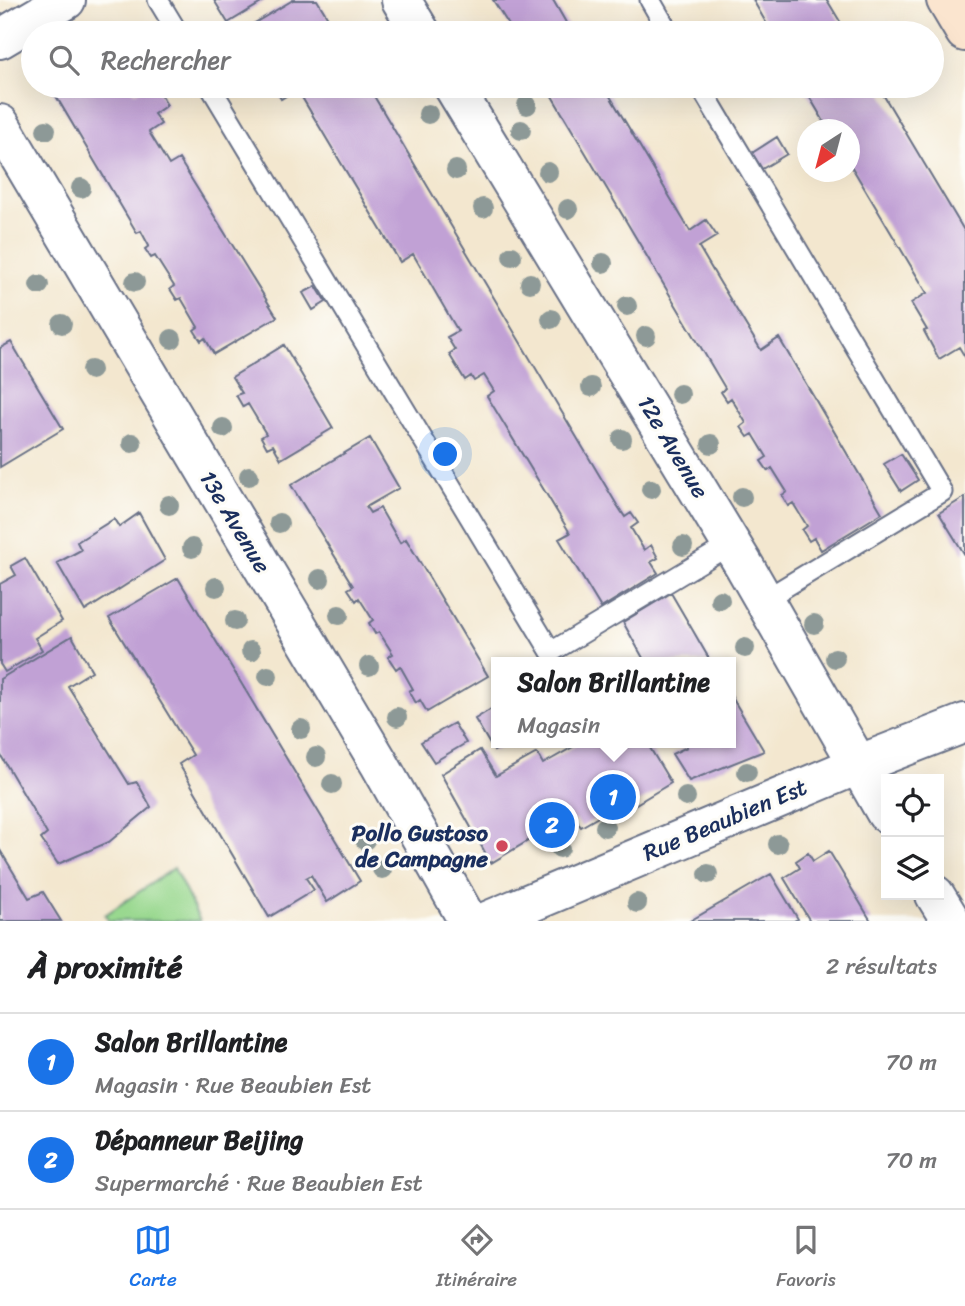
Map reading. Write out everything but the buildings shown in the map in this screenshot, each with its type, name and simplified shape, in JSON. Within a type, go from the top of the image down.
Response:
[{"type":"main road","points":[[946,0],[965,32]]},
{"type":"street","points":[[30,21],[66,0]]},
{"type":"street","points":[[401,0],[414,21]]},
{"type":"street","points":[[0,39],[21,27]]},
{"type":"street","name":"12e Avenue","points":[[460,98],[731,544],[881,804]]},
{"type":"street","name":"13e Avenue","points":[[0,124],[379,762],[468,921]]},
{"type":"street","name":"Rue Beaubien Est","points":[[487,921],[860,764],[965,723]]},
{"type":"street","points":[[938,900],[951,921]]},
{"type":"lane","points":[[158,0],[171,21]]},
{"type":"lane","points":[[650,0],[662,21]]},
{"type":"lane","points":[[217,98],[551,652],[731,544]]},
{"type":"lane","points":[[708,98],[942,492],[764,600]]},
{"type":"green space","points":[[174,868],[200,921],[109,921],[105,915]]},
{"type":"place","name":"Salon Brillantine","points":[[613,797]]},
{"type":"place","name":"Dépanneur Beijing","points":[[552,825]]},
{"type":"place","name":"Pollo Gustoso de Campagne","points":[[502,846]]}]
